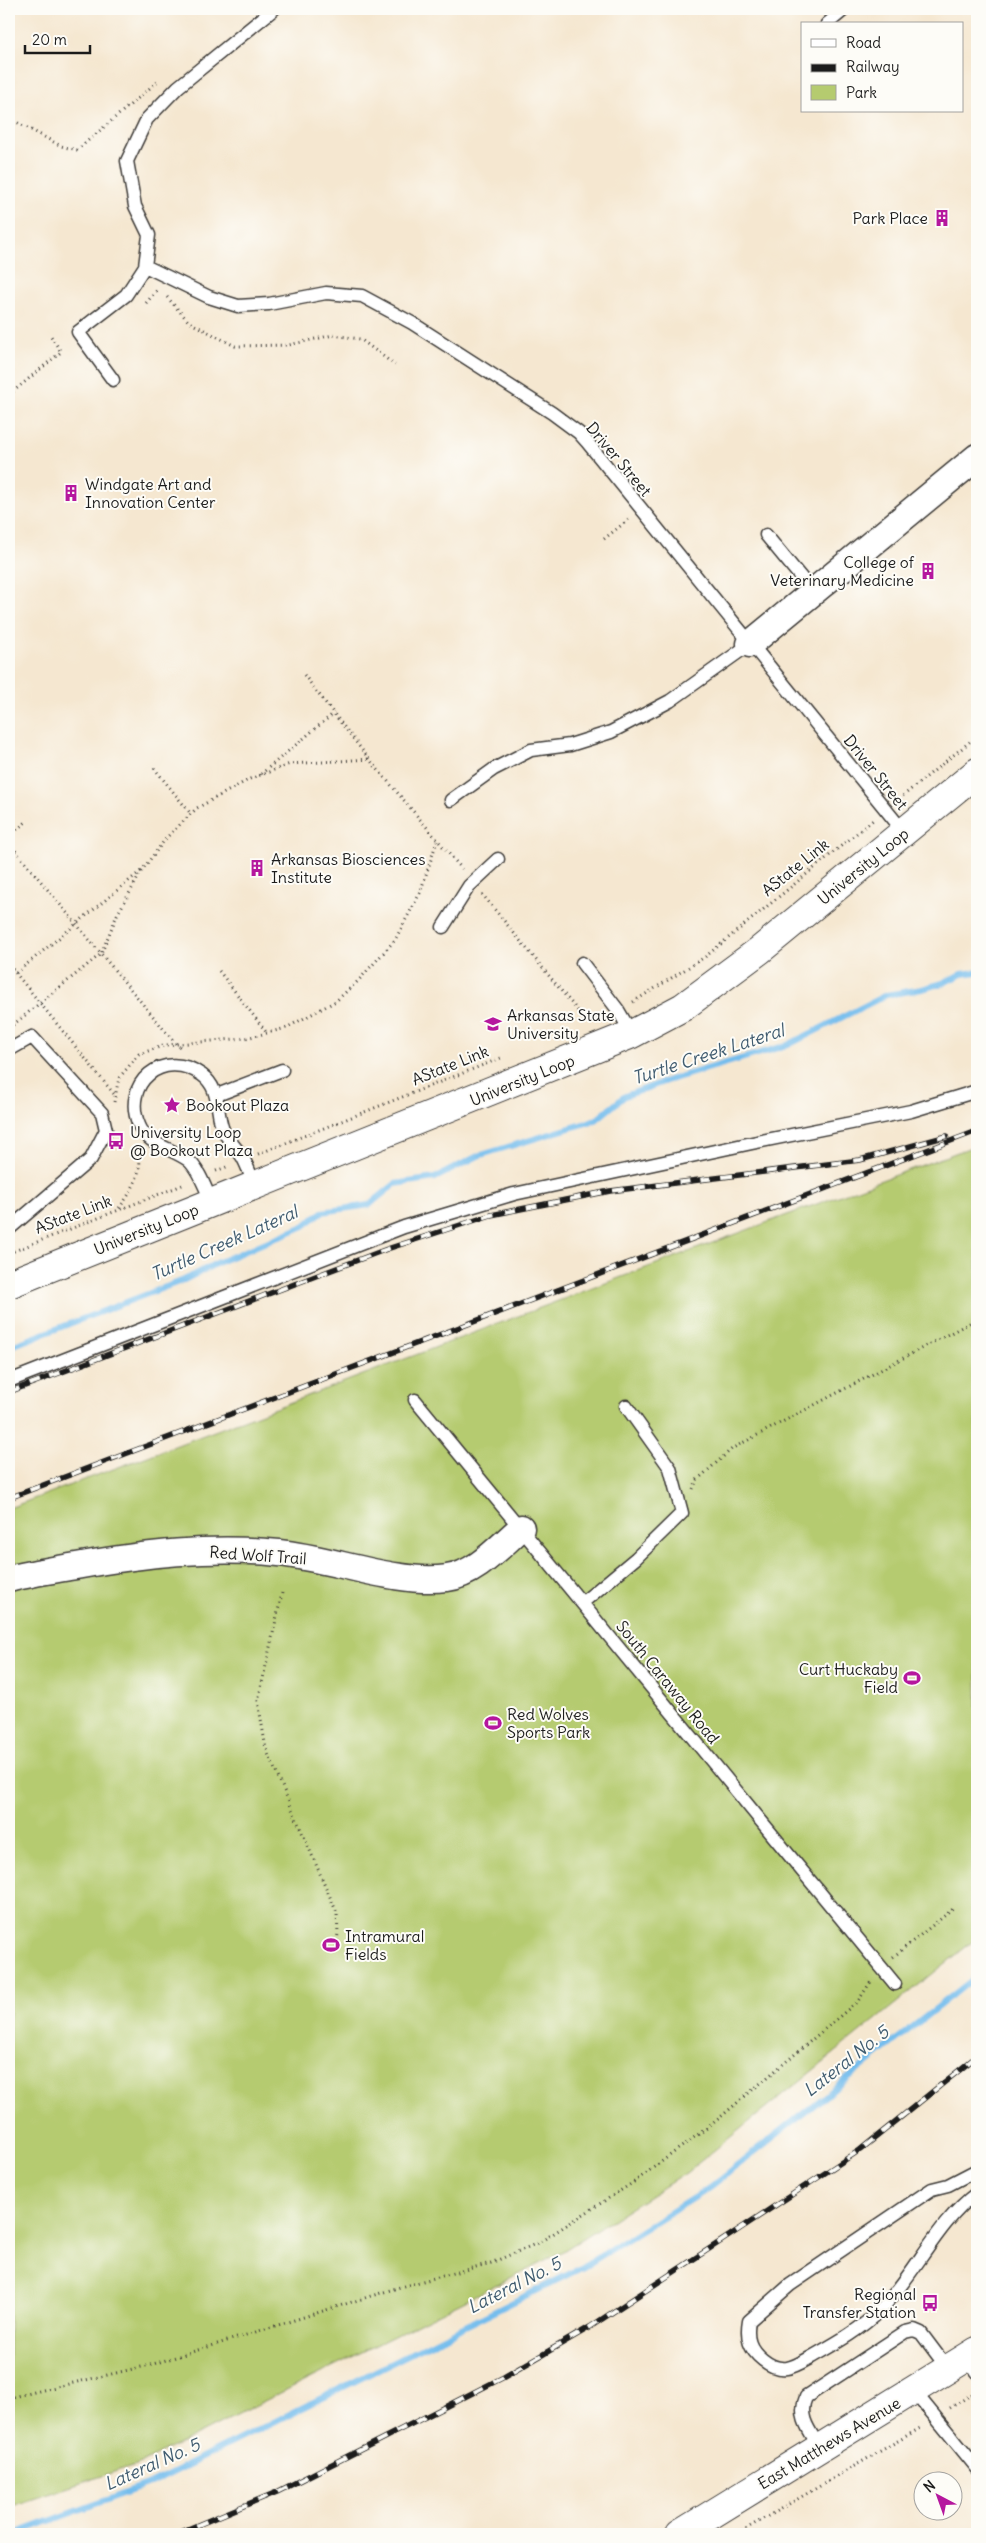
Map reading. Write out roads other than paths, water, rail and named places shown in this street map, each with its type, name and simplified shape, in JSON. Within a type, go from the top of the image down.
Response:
[{"type":"street","points":[[750,644],[977,457]]},
{"type":"street","name":"University Loop","points":[[9,1284],[632,1034],[683,1007],[760,950],[977,772]]},
{"type":"street","name":"Red Wolf Trail","points":[[9,1579],[93,1563],[169,1552],[224,1550],[279,1553],[340,1562],[403,1577],[448,1578],[467,1572],[521,1528]]},
{"type":"street","name":"East Matthews Avenue","points":[[680,2534],[914,2391],[968,2362]]},
{"type":"lane","points":[[113,380],[78,332],[126,295],[145,266],[149,235],[135,206],[127,161],[146,119],[178,87],[274,9]]},
{"type":"lane","points":[[829,22],[845,9]]},
{"type":"lane","name":"Driver Street","points":[[145,266],[208,297],[238,306],[269,304],[326,293],[362,296],[412,323],[566,423],[587,442],[640,510],[904,832]]},
{"type":"lane","points":[[766,536],[813,592]]},
{"type":"lane","points":[[451,800],[494,769],[531,750],[570,745],[611,732],[670,701],[750,644]]},
{"type":"lane","points":[[443,927],[469,886],[498,860]]},
{"type":"lane","points":[[582,963],[618,1010],[632,1034]]},
{"type":"lane","points":[[9,1050],[32,1037],[102,1112],[106,1130],[91,1159],[9,1229]]},
{"type":"lane","points":[[212,1203],[189,1161],[149,1137],[139,1126],[134,1105],[140,1086],[149,1074],[164,1064],[182,1065],[203,1076],[217,1095],[222,1128],[244,1160],[255,1186]]},
{"type":"lane","points":[[217,1095],[282,1070]]},
{"type":"lane","points":[[9,1381],[404,1227],[505,1197],[752,1142],[911,1112],[977,1091]]},
{"type":"lane","name":"South Caraway Road","points":[[415,1400],[895,1984]]},
{"type":"lane","points":[[582,1603],[636,1558],[682,1513],[670,1468],[626,1406]]},
{"type":"lane","points":[[977,2170],[948,2185],[932,2189],[790,2285],[748,2321],[746,2337],[756,2354],[773,2368],[788,2369],[850,2335],[880,2309],[951,2217],[977,2193]]},
{"type":"lane","points":[[820,2448],[802,2415],[802,2407],[806,2397],[905,2332],[914,2330],[921,2333],[968,2362]]},
{"type":"lane","points":[[914,2391],[977,2468]]},
{"type":"waterway","name":"Turtle Creek Lateral","points":[[9,1347],[184,1280],[219,1262],[304,1226],[322,1212],[369,1205],[395,1184],[435,1178],[478,1156],[596,1120],[625,1096],[669,1080],[788,1045],[886,995],[922,989],[943,983],[962,974],[977,972]]},
{"type":"waterway","name":"Lateral No. 5","points":[[14,2534],[150,2484],[585,2266],[709,2188],[977,1976]]},
{"type":"railway","points":[[9,1498],[977,1131]]},
{"type":"railway","points":[[9,1392],[387,1249],[491,1215],[610,1191],[860,1160],[947,1136]]},
{"type":"railway","points":[[176,2534],[277,2492],[504,2377],[590,2327],[860,2150],[977,2056]]},
{"type":"place","name":"Park Place","points":[[942,218]]},
{"type":"place","name":"Windgate Art and Innovation Center","points":[[71,493]]},
{"type":"place","name":"College of Veterinary Medicine","points":[[928,571]]},
{"type":"place","name":"Arkansas Biosciences Institute","points":[[257,868]]},
{"type":"place","name":"Arkansas State University","points":[[493,1024]]},
{"type":"place","name":"Bookout Plaza","points":[[172,1105]]},
{"type":"place","name":"University Loop @ Bookout Plaza","points":[[116,1141]]},
{"type":"place","name":"Curt Huckaby Field","points":[[912,1678]]},
{"type":"place","name":"Red Wolves Sports Park","points":[[493,1723]]},
{"type":"place","name":"Intramural Fields","points":[[331,1945]]},
{"type":"place","name":"Regional Transfer Station","points":[[930,2303]]}]
